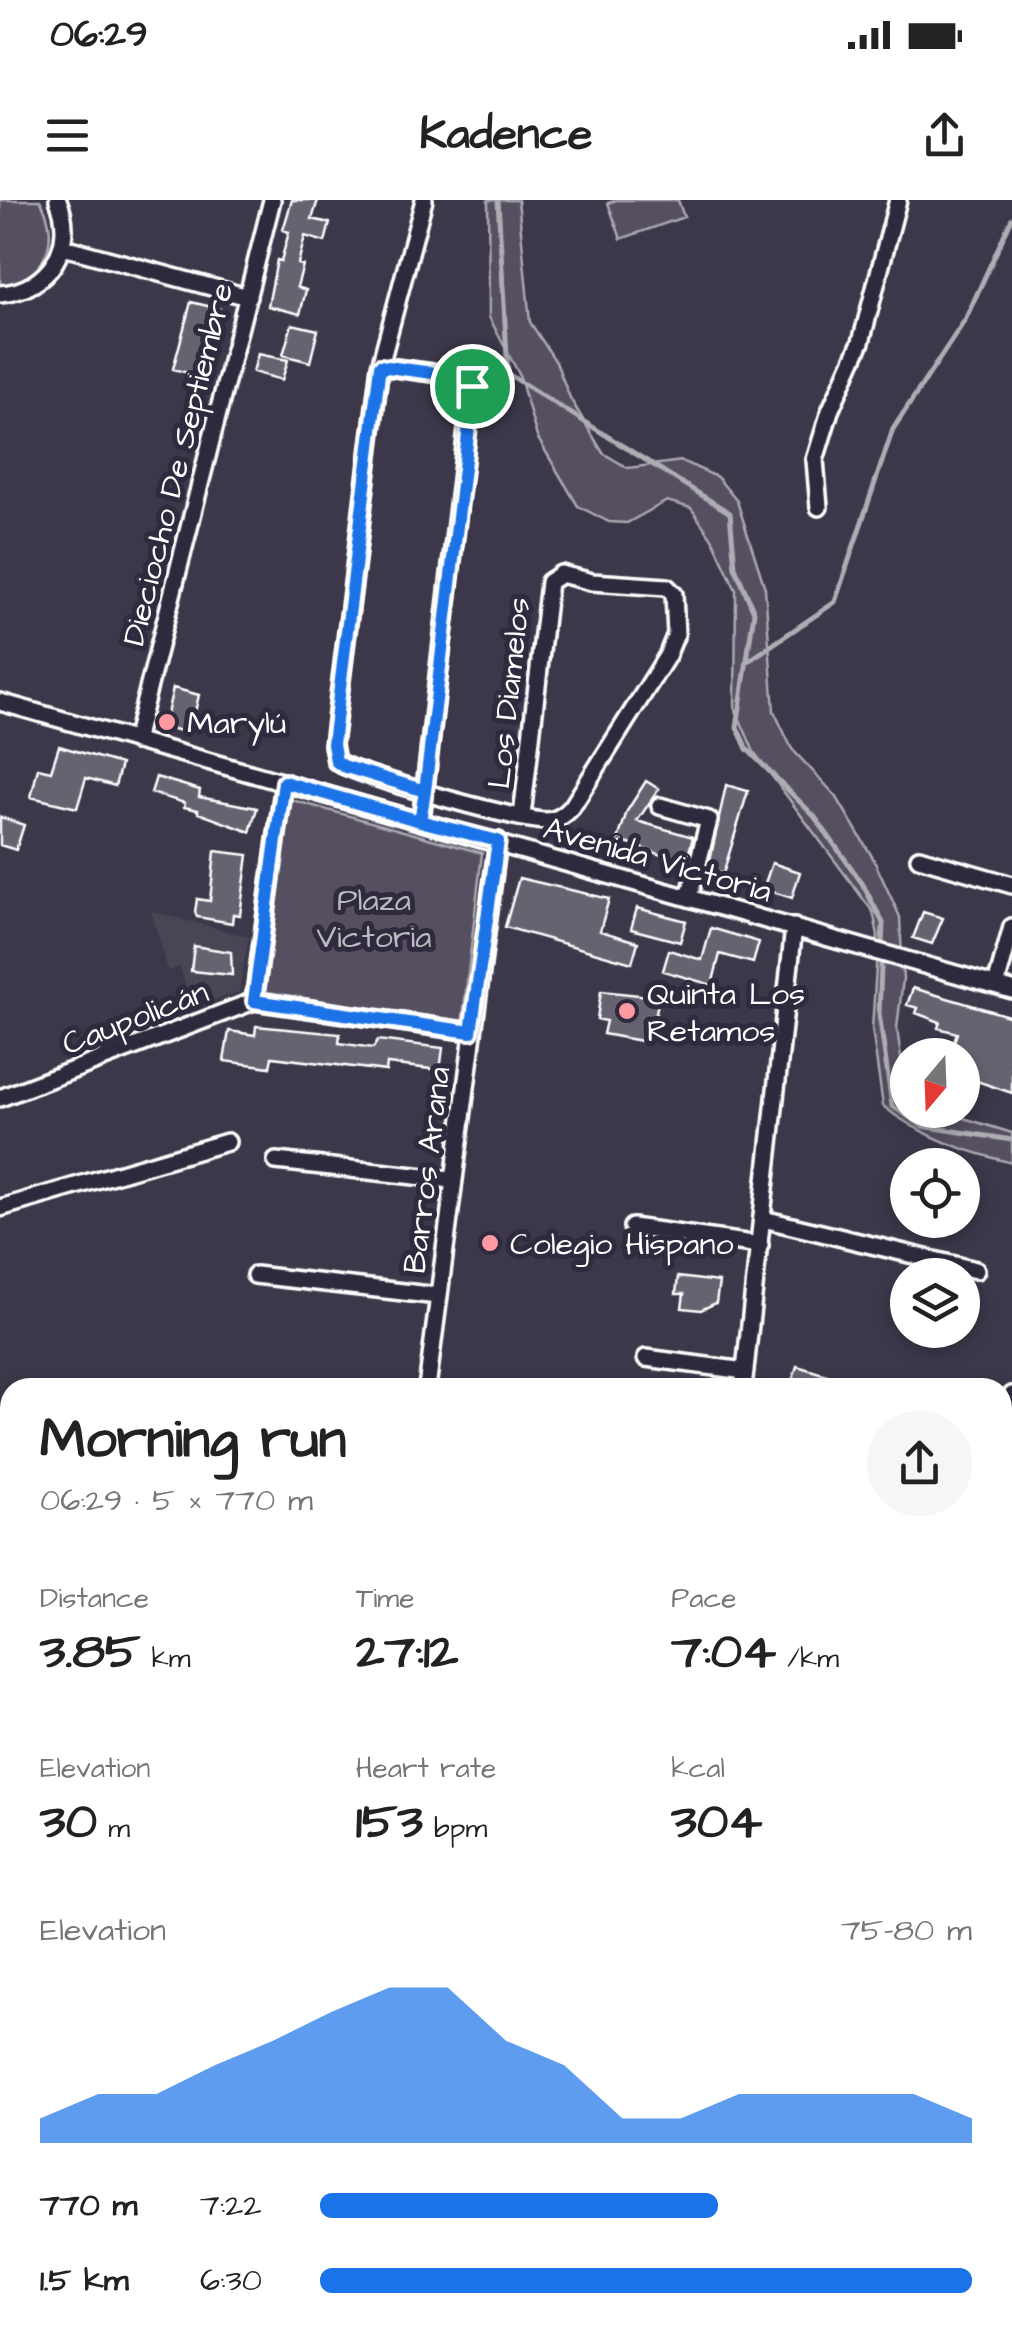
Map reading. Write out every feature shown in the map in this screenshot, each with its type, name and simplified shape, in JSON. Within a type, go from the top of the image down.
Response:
[{"type":"street","points":[[0,294],[24,290],[55,265],[63,247],[64,217],[58,200]]},
{"type":"street","name":"Dieciocho De Septiembre","points":[[135,741],[272,200]]},
{"type":"street","points":[[424,200],[380,366],[333,744],[336,761],[425,791],[522,816]]},
{"type":"street","points":[[819,507],[814,460],[830,411],[861,342],[898,200]]},
{"type":"street","points":[[63,247],[248,297]]},
{"type":"street","points":[[380,366],[470,378],[472,386],[420,821]]},
{"type":"street","name":"Los Diamelos","points":[[561,574],[592,582],[667,587],[674,594],[676,634],[667,656],[572,806],[553,821],[522,816],[547,587],[552,578],[561,574]]},
{"type":"street","name":"Avenida Victoria","points":[[0,702],[1004,987]]},
{"type":"street","points":[[254,1001],[284,782]]},
{"type":"street","points":[[660,806],[709,820],[689,898]]},
{"type":"street","name":"Barros Arana","points":[[429,1378],[498,841]]},
{"type":"street","points":[[919,858],[1012,885]]},
{"type":"street","points":[[744,1378],[794,927]]},
{"type":"street","points":[[1004,987],[1012,927]]},
{"type":"street","name":"Caupolicán","points":[[0,1098],[254,1001],[471,1032]]},
{"type":"street","points":[[0,1208],[227,1142]]},
{"type":"street","points":[[276,1161],[452,1180]]},
{"type":"street","points":[[763,1219],[926,1258]]},
{"type":"street","points":[[632,1227],[760,1244]]},
{"type":"street","points":[[255,1276],[438,1296]]},
{"type":"street","points":[[646,1358],[739,1378]]},
{"type":"shaded area","points":[[151,911],[249,937],[239,992],[192,1008],[180,967],[168,971]]},
{"type":"green space","points":[[0,200],[40,200],[49,242],[46,255],[29,275],[0,285]]},
{"type":"green space","points":[[488,200],[518,200],[530,322],[556,362],[570,398],[603,453],[628,468],[682,461],[717,477],[737,501],[765,588],[774,711],[792,749],[836,796],[873,858],[900,917],[903,979],[898,1038],[890,1038],[890,1111],[883,1106],[872,1029],[878,935],[873,912],[754,752],[735,708],[736,590],[713,540],[691,508],[667,501],[627,523],[609,522],[578,506],[537,437],[519,374],[489,317]]},
{"type":"green space","points":[[678,200],[684,217],[621,239],[608,203]]},
{"type":"green space","name":"Plaza Victoria","points":[[292,800],[482,853],[462,1025],[262,991]]},
{"type":"green space","points":[[980,1123],[1012,1133],[1012,1163],[980,1154],[980,1148],[944,1142],[917,1128],[980,1128]]},
{"type":"building","points":[[292,200],[318,200],[312,219],[330,223],[325,242],[305,236],[298,264],[303,265],[297,287],[306,290],[300,314],[268,306],[277,260],[281,261],[289,232],[283,230]]},
{"type":"building","points":[[191,302],[220,309],[202,377],[173,369]]},
{"type":"building","points":[[292,324],[318,330],[310,362],[283,355]]},
{"type":"building","points":[[258,354],[288,360],[282,380],[253,372]]},
{"type":"building","points":[[173,688],[199,695],[190,733],[164,727]]},
{"type":"building","points":[[59,746],[121,764],[115,786],[86,778],[77,808],[31,797],[38,768],[51,771]]},
{"type":"building","points":[[156,777],[200,790],[199,797],[257,808],[250,832],[184,807],[185,803],[151,793]]},
{"type":"building","points":[[646,781],[659,789],[637,821],[693,837],[686,863],[623,842],[619,848],[616,846],[627,811]]},
{"type":"building","points":[[726,785],[748,791],[723,874],[708,870]]},
{"type":"building","points":[[0,817],[24,825],[16,850],[0,845]]},
{"type":"building","points":[[215,851],[248,855],[240,915],[233,914],[232,923],[197,917],[195,912],[197,899],[210,901]]},
{"type":"building","points":[[772,863],[800,872],[792,898],[763,889]]},
{"type":"building","points":[[519,878],[609,899],[600,931],[638,942],[632,963],[505,927]]},
{"type":"building","points":[[637,908],[686,921],[680,942],[631,929]]},
{"type":"building","points":[[923,912],[943,918],[932,944],[913,938]]},
{"type":"building","points":[[711,928],[759,942],[753,963],[720,954],[712,985],[663,971],[669,950],[702,960]]},
{"type":"building","points":[[194,946],[231,952],[232,975],[191,971]]},
{"type":"building","points":[[913,988],[1012,1017],[1012,1093],[980,1082],[980,1038],[955,1038],[957,1033],[938,1028],[940,1022],[907,1005]]},
{"type":"building","name":"Quinta Los Retamos","points":[[601,991],[659,997],[654,1023],[644,1021],[641,1041],[603,1034],[606,1021],[597,1019]]},
{"type":"building","points":[[256,1026],[340,1034],[339,1043],[373,1048],[378,1040],[443,1048],[440,1070],[387,1064],[386,1071],[272,1057],[270,1067],[224,1061],[229,1031],[255,1035]]},
{"type":"building","points":[[678,1277],[719,1282],[716,1303],[701,1310],[682,1308],[684,1294],[676,1294]]},
{"type":"building","points":[[797,1366],[830,1376],[829,1378],[793,1378]]},
{"type":"waterway","points":[[498,200],[508,374],[730,513],[735,567],[754,612],[737,727],[747,749],[814,816],[862,883],[883,923],[879,1013],[892,1106],[922,1126],[1012,1140]]},
{"type":"waterway","points":[[747,662],[835,602],[893,429],[965,320],[1012,218]]},
{"type":"place","name":"Marylú","points":[[167,722]]},
{"type":"place","name":"Quinta Los Retamos","points":[[627,1011]]},
{"type":"place","name":"Colegio Hispano","points":[[490,1243]]},
{"type":"route","points":[[472,386],[470,378],[380,366],[333,744],[336,761],[343,766],[425,791],[420,821],[498,841],[471,1032],[254,1001],[284,782],[420,821],[425,791],[471,410],[472,386]]}]
